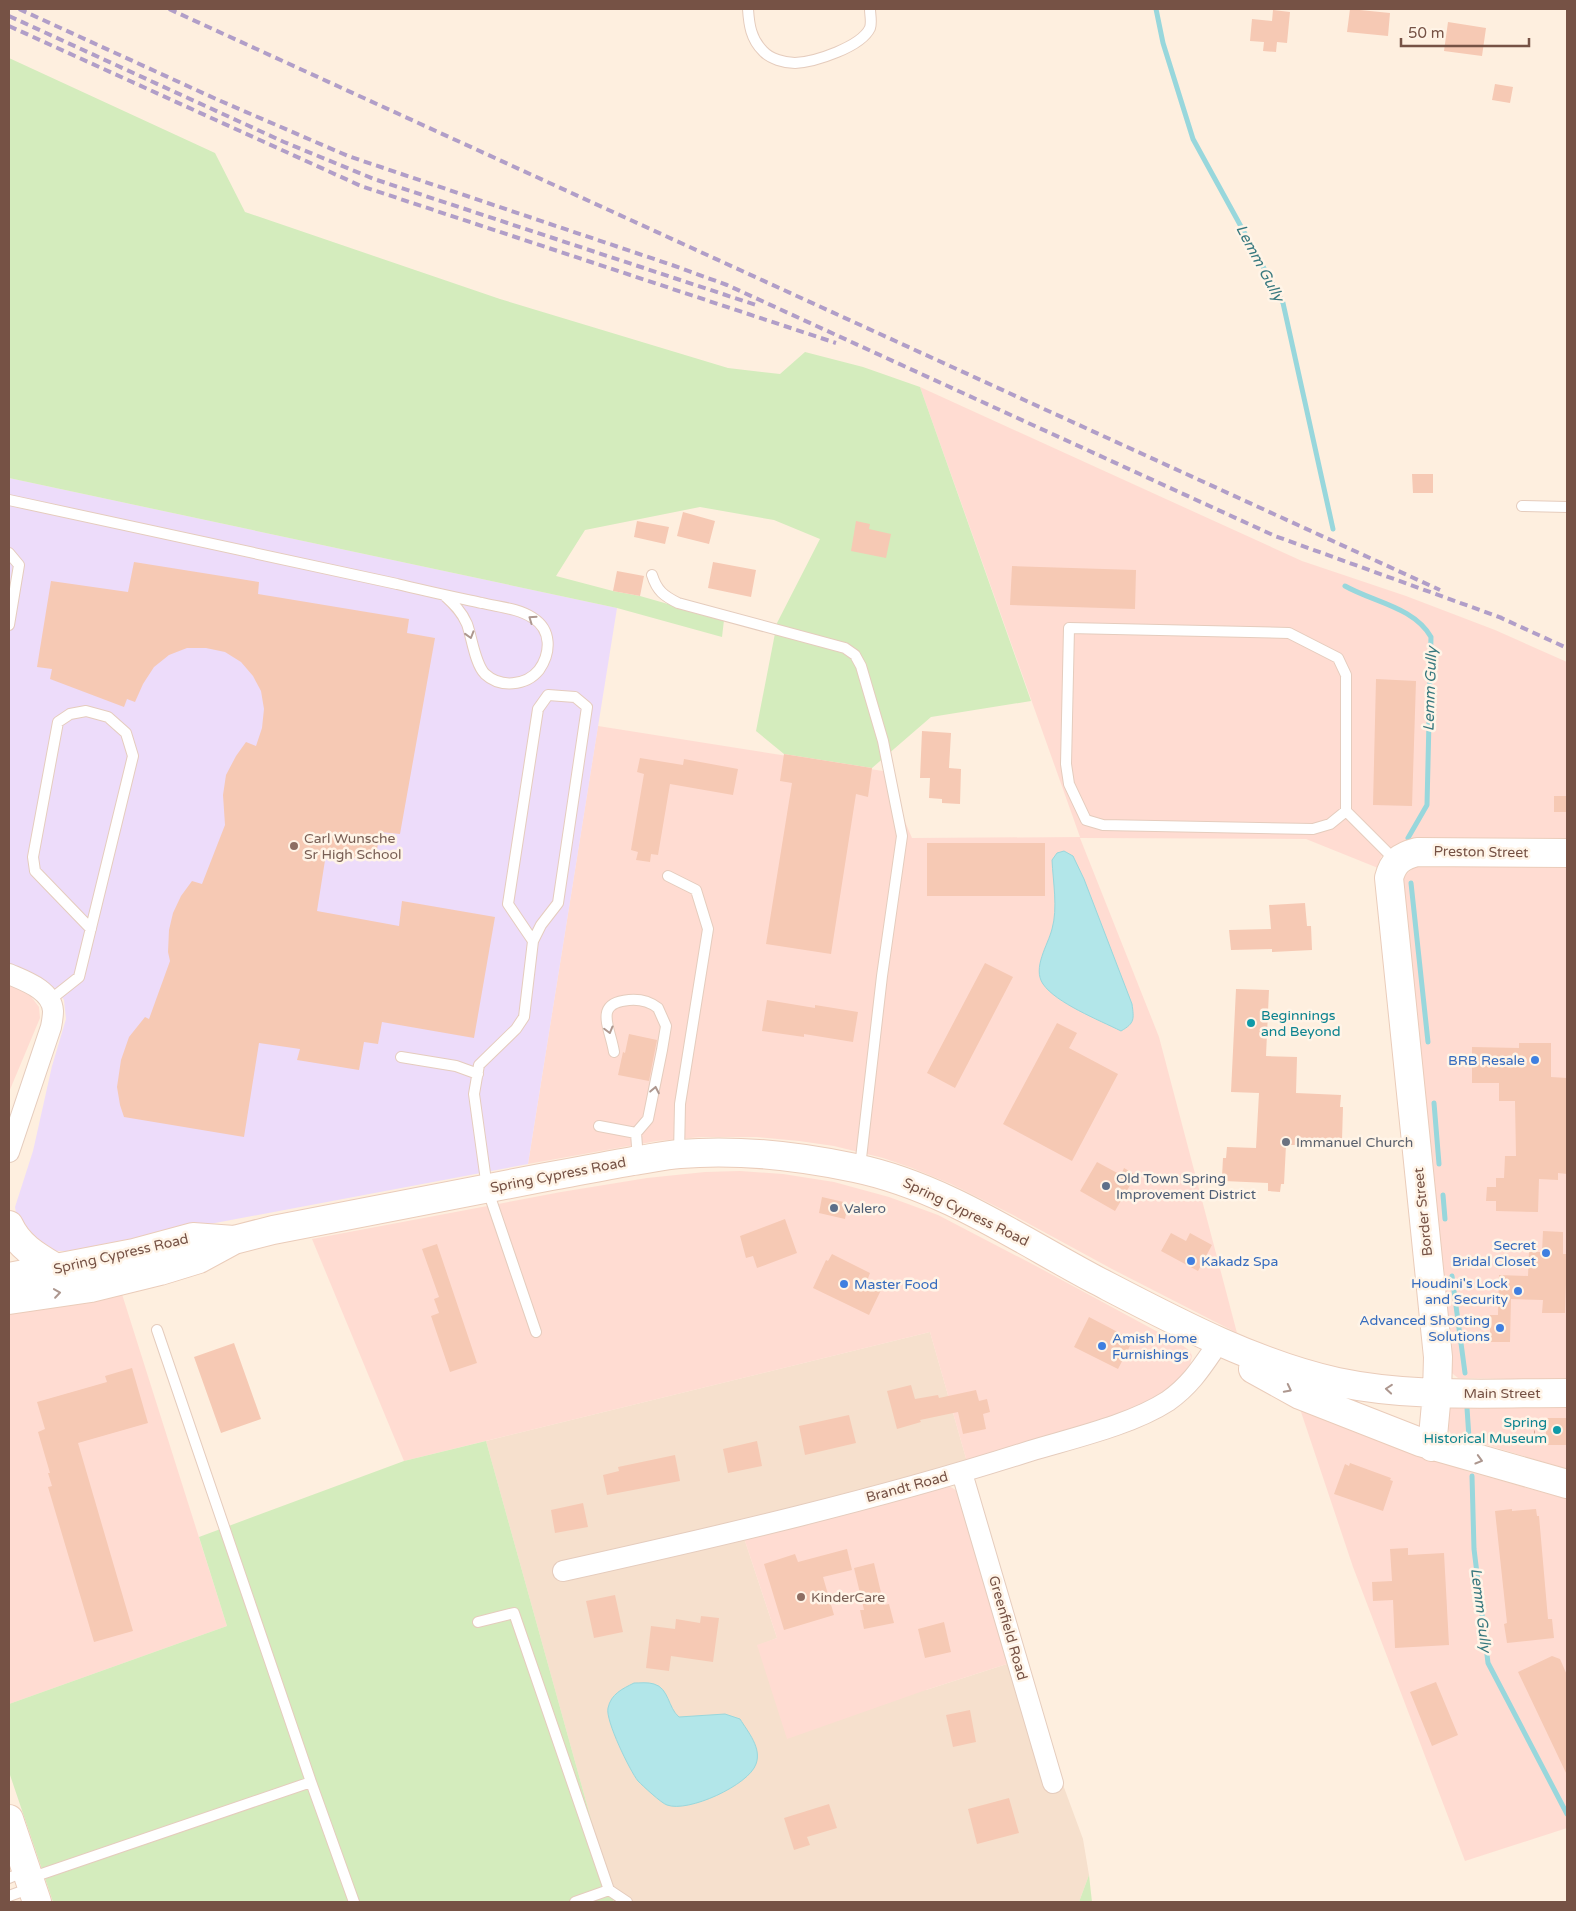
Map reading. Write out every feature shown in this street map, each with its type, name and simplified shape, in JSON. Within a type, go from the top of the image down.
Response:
[{"type":"main road","name":"Preston Street","points":[[1396,861],[1410,854],[1428,851],[1567,853]]},
{"type":"main road","name":"Border Street","points":[[1396,861],[1392,868],[1389,884],[1438,1357],[1432,1447]]},
{"type":"main road","name":"Spring Cypress Road","points":[[9,1300],[91,1288],[160,1270],[199,1259],[234,1240],[273,1230],[487,1188],[678,1154],[724,1153],[779,1156],[860,1168],[921,1188],[1002,1227],[1095,1279],[1219,1342],[1276,1364],[1338,1382],[1380,1388],[1437,1392]]},
{"type":"main road","points":[[9,1225],[21,1244],[33,1254],[58,1268]]},
{"type":"main road","name":"Spring Cypress Road","points":[[9,1277],[134,1253],[193,1237],[234,1240]]},
{"type":"main road","points":[[1219,1342],[1258,1374],[1300,1395],[1432,1447],[1567,1484]]},
{"type":"main road","name":"Main Street","points":[[1437,1392],[1567,1393]]},
{"type":"main road","points":[[9,1820],[24,1886]]},
{"type":"street","points":[[9,974],[43,992],[50,1000],[53,1010],[52,1027],[9,1152]]},
{"type":"street","name":"Brandt Road","points":[[563,1571],[754,1528],[962,1473],[1122,1422],[1151,1410],[1188,1386],[1219,1342]]},
{"type":"street","name":"Greenfield Road","points":[[962,1473],[1054,1783]]},
{"type":"lane","points":[[748,9],[750,28],[754,39],[764,52],[776,59],[795,63],[834,54],[855,43],[869,30],[871,23],[870,9]]},
{"type":"lane","points":[[9,500],[518,611],[534,618],[544,629],[549,642],[546,658],[538,672],[526,681],[508,684],[495,680],[484,673],[466,623],[457,607],[444,595]]},
{"type":"lane","points":[[1522,506],[1567,508]]},
{"type":"lane","points":[[9,553],[19,565],[9,625]]},
{"type":"lane","points":[[652,575],[656,587],[663,595],[678,604],[845,648],[855,655],[861,666],[883,742],[902,836],[882,976],[860,1168]]},
{"type":"lane","points":[[1346,811],[1330,824],[1313,829],[1103,825],[1086,820],[1069,784],[1066,764],[1069,628],[1289,633],[1338,658],[1346,675],[1346,811],[1396,861]]},
{"type":"lane","points":[[534,941],[508,904],[538,709],[548,694],[575,697],[588,707],[558,902],[541,925],[534,941],[524,1018],[516,1029],[479,1065],[474,1094],[487,1188],[536,1332]]},
{"type":"lane","points":[[50,1000],[80,976],[133,756],[126,733],[108,717],[86,711],[70,714],[58,722],[33,857],[35,871],[90,929]]},
{"type":"lane","points":[[668,876],[696,890],[708,929],[680,1104],[678,1154]]},
{"type":"lane","points":[[614,1052],[607,1019],[607,1011],[610,1005],[616,1001],[637,999],[645,1000],[658,1008],[666,1026],[648,1119],[636,1133],[638,1160]]},
{"type":"lane","points":[[401,1057],[456,1066],[478,1074]]},
{"type":"lane","points":[[599,1126],[636,1133]]},
{"type":"lane","points":[[157,1330],[311,1782],[354,1902]]},
{"type":"lane","points":[[478,1622],[514,1612],[609,1890],[627,1902]]},
{"type":"lane","points":[[24,1886],[311,1782]]},
{"type":"lane","points":[[575,1902],[609,1890]]},
{"type":"path","points":[[1534,1432],[1539,1432]]},
{"type":"shaded area","points":[[920,387],[1302,561],[1406,596],[1495,630],[1567,662],[1567,845],[1389,850],[1381,857],[1378,868],[1306,839],[1080,838],[1159,1037],[1237,1333],[951,1184],[883,1158],[834,1146],[757,1137],[701,1137],[657,1141],[528,1164],[598,726],[883,771],[912,838],[1080,837]]},
{"type":"shaded area","name":"Carl Wunsche Sr High School","points":[[9,478],[617,608],[528,1164],[67,1251],[51,1251],[18,1224],[15,1207],[33,1151],[52,1066],[66,1019],[64,1000],[56,989],[48,983],[9,966]]},
{"type":"shaded area","points":[[1419,861],[1567,861],[1567,1380],[1458,1378],[1448,1370],[1400,885],[1404,877]]},
{"type":"shaded area","points":[[9,984],[30,995],[39,1007],[40,1018],[9,1092]]},
{"type":"shaded area","points":[[740,1171],[783,1174],[834,1182],[889,1197],[938,1215],[1182,1345],[1190,1351],[1192,1356],[1189,1369],[1174,1385],[1140,1406],[1115,1416],[967,1462],[930,1332],[404,1461],[312,1239],[561,1192],[647,1178],[705,1172]]},
{"type":"shaded area","points":[[121,1291],[227,1626],[9,1704],[9,1314]]},
{"type":"shaded area","points":[[930,1332],[967,1462],[561,1580],[744,1538],[777,1638],[757,1646],[926,1690],[1010,1663],[1062,1782],[1083,1839],[1089,1875],[1079,1902],[614,1902],[486,1441]]},
{"type":"shaded area","points":[[1296,1397],[1349,1423],[1466,1471],[1567,1499],[1567,1828],[1465,1861],[1353,1567]]},
{"type":"shaded area","points":[[1452,1407],[1567,1408],[1567,1469],[1451,1434],[1447,1427],[1448,1409]]},
{"type":"shaded area","points":[[949,1486],[959,1492],[1010,1663],[926,1690],[787,1739],[757,1645],[777,1638],[744,1538]]},
{"type":"green space","points":[[9,58],[215,153],[245,212],[500,299],[728,368],[780,374],[805,352],[863,367],[920,387],[1031,701],[931,717],[872,768],[784,754],[756,731],[777,623],[820,539],[774,520],[700,507],[585,530],[556,576],[640,596],[724,620],[722,637],[617,608],[9,478]]},
{"type":"green space","points":[[486,1441],[614,1902],[53,1902],[9,1772],[9,1704],[227,1626],[199,1537],[404,1461]]},
{"type":"green space","points":[[1089,1875],[1092,1902],[1079,1902]]},
{"type":"water","points":[[1064,851],[1073,856],[1084,879],[1132,1004],[1133,1020],[1129,1026],[1121,1031],[1058,998],[1049,991],[1040,978],[1040,964],[1052,929],[1055,912],[1052,860],[1057,853]]},
{"type":"water","points":[[634,1683],[649,1683],[659,1686],[666,1694],[675,1713],[679,1717],[725,1714],[740,1719],[756,1746],[756,1764],[751,1772],[730,1788],[703,1801],[677,1806],[667,1805],[661,1801],[640,1783],[634,1775],[624,1757],[610,1723],[608,1714],[609,1703],[621,1690]]},
{"type":"building","points":[[1350,9],[1390,13],[1388,36],[1347,32]]},
{"type":"building","points":[[1273,10],[1290,12],[1287,43],[1277,42],[1276,52],[1263,51],[1264,42],[1250,41],[1252,19],[1272,21]]},
{"type":"building","points":[[1448,22],[1486,28],[1482,56],[1444,51]]},
{"type":"building","points":[[1495,84],[1513,87],[1510,103],[1492,100]]},
{"type":"building","points":[[1412,474],[1433,474],[1433,493],[1413,493]]},
{"type":"building","points":[[683,512],[715,521],[709,544],[677,536]]},
{"type":"building","points":[[637,521],[669,527],[665,544],[634,537]]},
{"type":"building","points":[[856,521],[870,524],[869,529],[891,534],[886,558],[851,551]]},
{"type":"building","points":[[134,562],[259,582],[258,594],[409,619],[407,633],[435,638],[400,834],[380,832],[375,861],[326,854],[317,911],[399,926],[402,901],[495,917],[474,1038],[382,1022],[378,1044],[364,1042],[359,1070],[297,1060],[300,1049],[259,1043],[244,1137],[124,1117],[120,1105],[117,1087],[121,1060],[129,1037],[145,1017],[149,1019],[170,961],[168,952],[169,930],[173,913],[181,896],[192,881],[202,884],[225,825],[223,795],[226,775],[246,742],[256,746],[262,728],[264,709],[261,691],[253,676],[241,662],[225,652],[206,648],[187,648],[169,655],[154,667],[143,684],[135,702],[127,699],[124,707],[50,679],[52,669],[37,667],[51,581],[128,592]]},
{"type":"building","points":[[713,562],[756,570],[751,597],[708,588]]},
{"type":"building","points":[[1012,566],[1136,570],[1135,609],[1010,605]]},
{"type":"building","points":[[617,571],[644,576],[640,596],[613,591]]},
{"type":"building","points":[[1376,679],[1416,681],[1412,806],[1373,805]]},
{"type":"building","points":[[922,731],[951,733],[949,768],[961,769],[960,804],[942,803],[942,799],[929,798],[930,778],[920,778]]},
{"type":"building","points":[[784,754],[872,768],[868,797],[856,794],[831,954],[766,944],[792,783],[780,781]]},
{"type":"building","points":[[640,758],[683,765],[684,759],[738,769],[733,795],[670,784],[658,855],[651,854],[650,862],[636,860],[638,852],[631,850],[644,774],[637,772]]},
{"type":"building","points":[[1554,796],[1567,796],[1567,812],[1554,812]]},
{"type":"building","points":[[927,843],[1045,843],[1045,896],[927,896]]},
{"type":"building","points":[[1305,903],[1307,926],[1311,926],[1312,950],[1272,952],[1272,949],[1231,950],[1229,930],[1271,929],[1269,905]]},
{"type":"building","points":[[985,963],[1013,977],[955,1088],[927,1073]]},
{"type":"building","points":[[1236,989],[1269,990],[1266,1056],[1297,1057],[1296,1093],[1341,1095],[1340,1107],[1343,1107],[1342,1140],[1300,1138],[1300,1145],[1286,1145],[1284,1184],[1281,1184],[1280,1192],[1268,1191],[1268,1183],[1224,1181],[1225,1178],[1222,1177],[1223,1158],[1226,1158],[1227,1147],[1256,1148],[1259,1093],[1231,1092]]},
{"type":"building","points":[[767,1000],[815,1008],[815,1005],[858,1012],[853,1042],[804,1034],[804,1037],[762,1031]]},
{"type":"building","points":[[1057,1023],[1077,1033],[1069,1048],[1118,1074],[1072,1161],[1003,1124]]},
{"type":"building","points":[[629,1034],[657,1040],[649,1081],[618,1075]]},
{"type":"building","points":[[1519,1043],[1551,1043],[1551,1077],[1567,1078],[1567,1174],[1558,1173],[1558,1180],[1539,1179],[1538,1212],[1496,1211],[1496,1201],[1486,1201],[1487,1187],[1496,1187],[1496,1178],[1504,1178],[1505,1156],[1516,1156],[1515,1101],[1499,1101],[1499,1083],[1472,1083],[1472,1047],[1519,1048]]},
{"type":"building","points":[[1097,1162],[1121,1175],[1124,1168],[1136,1175],[1115,1211],[1080,1191]]},
{"type":"building","name":"Valero","points":[[822,1197],[848,1203],[845,1219],[819,1213]]},
{"type":"building","points":[[785,1219],[797,1253],[757,1268],[753,1256],[746,1258],[740,1236]]},
{"type":"building","points":[[1543,1231],[1563,1232],[1563,1254],[1567,1254],[1565,1313],[1542,1313],[1543,1300],[1511,1299],[1510,1342],[1490,1342],[1490,1315],[1498,1315],[1499,1275],[1528,1276],[1529,1252],[1542,1252]]},
{"type":"building","name":"Kakadz Spa","points":[[1171,1233],[1186,1241],[1190,1233],[1212,1245],[1198,1271],[1161,1251]]},
{"type":"building","points":[[437,1244],[477,1363],[450,1372],[431,1316],[439,1313],[434,1299],[439,1297],[422,1249]]},
{"type":"building","name":"Master Food","points":[[832,1254],[870,1273],[867,1281],[882,1288],[869,1315],[813,1288],[826,1260],[828,1261]]},
{"type":"building","name":"Amish Home Furnishings","points":[[1089,1317],[1133,1340],[1118,1369],[1074,1347]]},
{"type":"building","points":[[234,1343],[261,1419],[221,1433],[194,1357]]},
{"type":"building","points":[[132,1368],[148,1423],[78,1443],[133,1631],[94,1642],[48,1487],[52,1486],[48,1473],[50,1473],[38,1432],[45,1429],[37,1402],[107,1382],[105,1376]]},
{"type":"building","points":[[911,1385],[915,1399],[938,1395],[939,1398],[976,1390],[979,1401],[987,1399],[990,1412],[983,1414],[986,1429],[963,1434],[958,1412],[920,1420],[921,1422],[897,1429],[887,1391]]},
{"type":"building","points":[[849,1415],[856,1443],[805,1455],[799,1426]]},
{"type":"building","name":"Spring Historical Museum","points":[[1546,1418],[1567,1418],[1567,1445],[1546,1445]]},
{"type":"building","points":[[757,1441],[762,1466],[728,1473],[723,1449]]},
{"type":"building","points":[[675,1455],[680,1481],[607,1495],[603,1475],[619,1471],[618,1467]]},
{"type":"building","points":[[1350,1463],[1391,1478],[1390,1480],[1393,1481],[1383,1511],[1334,1494],[1345,1464],[1349,1466]]},
{"type":"building","points":[[583,1503],[588,1527],[555,1533],[551,1510]]},
{"type":"building","points":[[1512,1509],[1512,1511],[1536,1509],[1537,1516],[1539,1516],[1548,1619],[1552,1619],[1554,1638],[1507,1643],[1504,1624],[1507,1623],[1495,1511]]},
{"type":"building","points":[[1408,1548],[1408,1555],[1444,1553],[1449,1645],[1395,1648],[1393,1600],[1373,1601],[1372,1582],[1392,1581],[1390,1549]]},
{"type":"building","name":"KinderCare","points":[[847,1549],[852,1570],[823,1577],[834,1615],[784,1630],[764,1564],[795,1554],[798,1562]]},
{"type":"building","points":[[874,1563],[884,1605],[889,1604],[894,1623],[864,1629],[860,1610],[864,1610],[854,1568]]},
{"type":"building","points":[[615,1595],[623,1632],[594,1638],[586,1601]]},
{"type":"building","points":[[701,1616],[719,1618],[713,1662],[671,1656],[669,1671],[646,1668],[651,1626],[675,1629],[676,1619],[700,1623]]},
{"type":"building","points":[[944,1622],[951,1652],[925,1658],[918,1629]]},
{"type":"building","points":[[1552,1656],[1560,1659],[1567,1675],[1567,1775],[1518,1672]]},
{"type":"building","points":[[1436,1682],[1458,1735],[1432,1746],[1410,1692]]},
{"type":"building","points":[[970,1710],[976,1742],[953,1747],[946,1715]]},
{"type":"building","points":[[1009,1798],[1019,1833],[977,1844],[968,1809]]},
{"type":"building","points":[[829,1804],[837,1828],[807,1837],[810,1845],[794,1850],[784,1818]]},
{"type":"waterway","name":"Lemm Gully","points":[[1156,9],[1163,43],[1193,139],[1283,303],[1333,529]]},
{"type":"waterway","name":"Lemm Gully","points":[[1345,586],[1404,612],[1424,627],[1431,637],[1427,805],[1408,838]]},
{"type":"waterway","name":"Lemm Gully","points":[[1411,883],[1428,1042]]},
{"type":"waterway","name":"Lemm Gully","points":[[1434,1103],[1439,1164]]},
{"type":"waterway","name":"Lemm Gully","points":[[1443,1195],[1445,1219]]},
{"type":"waterway","name":"Lemm Gully","points":[[1452,1276],[1465,1373]]},
{"type":"waterway","name":"Lemm Gully","points":[[1467,1408],[1469,1438]]},
{"type":"waterway","name":"Lemm Gully","points":[[1472,1476],[1474,1549],[1488,1663],[1567,1814]]},
{"type":"railway","points":[[19,9],[216,99],[348,156],[727,285],[1275,536],[1502,618]]},
{"type":"railway","points":[[169,9],[1440,590]]},
{"type":"railway","points":[[9,16],[284,142],[374,179],[756,305]]},
{"type":"railway","points":[[9,26],[361,186],[836,343]]},
{"type":"railway","points":[[1497,616],[1567,648]]},
{"type":"place","name":"Carl Wunsche Sr High School","points":[[294,846]]},
{"type":"place","name":"Beginnings and Beyond","points":[[1251,1023]]},
{"type":"place","name":"BRB Resale","points":[[1535,1060]]},
{"type":"place","name":"Immanuel Church","points":[[1286,1142]]},
{"type":"place","name":"Old Town Spring Improvement District","points":[[1106,1186]]},
{"type":"place","name":"Valero","points":[[834,1208]]},
{"type":"place","name":"Secret Bridal Closet","points":[[1546,1253]]},
{"type":"place","name":"Kakadz Spa","points":[[1191,1261]]},
{"type":"place","name":"Master Food","points":[[844,1284]]},
{"type":"place","name":"Houdini's Lock and Security","points":[[1518,1291]]},
{"type":"place","name":"Advanced Shooting Solutions","points":[[1500,1328]]},
{"type":"place","name":"Amish Home Furnishings","points":[[1102,1346]]},
{"type":"place","name":"Spring Historical Museum","points":[[1557,1430]]},
{"type":"place","name":"KinderCare","points":[[801,1597]]}]
